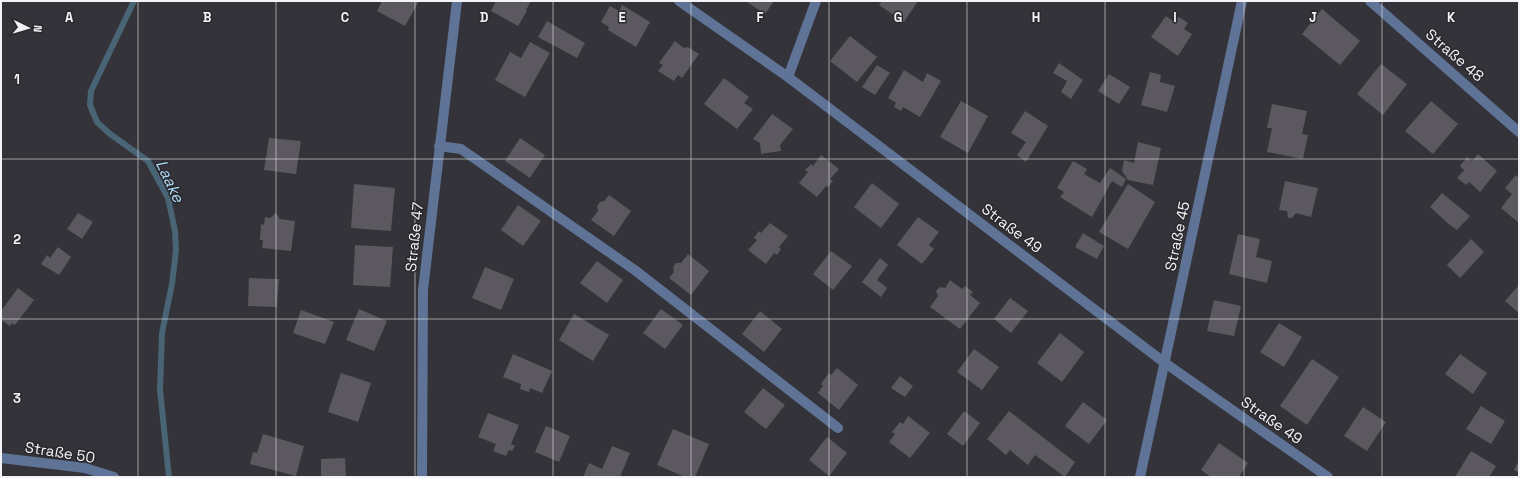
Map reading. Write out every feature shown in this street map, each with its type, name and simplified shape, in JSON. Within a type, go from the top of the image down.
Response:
[{"type":"street","name":"Straße 47","points":[[422,477],[423,290],[457,1]]},
{"type":"street","name":"Straße 49","points":[[679,1],[788,77],[1165,363],[1328,477]]},
{"type":"street","points":[[788,77],[816,1]]},
{"type":"street","name":"Straße 45","points":[[1140,477],[1242,1]]},
{"type":"street","name":"Straße 48","points":[[1370,1],[1519,132]]},
{"type":"street","points":[[439,146],[461,149],[636,271],[838,428]]},
{"type":"street","name":"Straße 50","points":[[1,458],[85,468],[114,477]]},
{"type":"building","points":[[382,1],[419,1],[405,26],[377,11]]},
{"type":"building","points":[[496,1],[531,1],[518,26],[491,11]]},
{"type":"building","points":[[747,1],[774,1],[765,14]]},
{"type":"building","points":[[882,1],[918,1],[904,22],[879,5]]},
{"type":"building","points":[[622,5],[650,22],[636,47],[608,30],[609,27],[601,22],[610,6],[619,11]]},
{"type":"building","points":[[1322,9],[1360,41],[1340,65],[1302,34]]},
{"type":"building","points":[[1166,16],[1174,22],[1179,17],[1188,23],[1184,29],[1192,34],[1178,56],[1151,37]]},
{"type":"building","points":[[547,21],[585,43],[577,58],[538,37]]},
{"type":"building","points":[[850,36],[877,57],[857,82],[830,61]]},
{"type":"building","points":[[675,41],[684,48],[688,47],[699,54],[682,78],[678,75],[674,81],[658,71],[663,65],[659,63]]},
{"type":"building","points":[[530,42],[550,53],[525,97],[495,80],[510,52],[521,58]]},
{"type":"building","points":[[1059,63],[1083,80],[1071,99],[1061,92],[1067,81],[1053,73]]},
{"type":"building","points":[[1381,64],[1407,84],[1383,115],[1357,94]]},
{"type":"building","points":[[877,65],[890,73],[875,95],[862,87]]},
{"type":"building","points":[[904,70],[923,82],[927,73],[941,81],[920,117],[903,107],[901,111],[894,107],[896,103],[888,98]]},
{"type":"building","points":[[1150,72],[1161,75],[1160,82],[1175,86],[1167,112],[1141,105]]},
{"type":"building","points":[[1109,74],[1130,87],[1119,104],[1098,91]]},
{"type":"building","points":[[724,78],[749,97],[744,103],[753,109],[737,129],[704,104]]},
{"type":"building","points":[[961,101],[988,116],[968,153],[940,137]]},
{"type":"building","points":[[1431,101],[1458,124],[1433,154],[1405,131]]},
{"type":"building","points":[[1272,104],[1307,111],[1302,134],[1308,135],[1303,159],[1267,152],[1272,128],[1267,128]]},
{"type":"building","points":[[1025,111],[1048,126],[1026,162],[1017,155],[1026,142],[1011,133]]},
{"type":"building","points":[[772,114],[793,129],[780,145],[781,151],[761,154],[760,143],[753,139]]},
{"type":"building","points":[[269,138],[301,141],[296,174],[264,170]]},
{"type":"building","points":[[520,138],[545,155],[530,178],[505,161]]},
{"type":"building","points":[[1138,142],[1161,148],[1153,185],[1128,180],[1122,171],[1124,160],[1134,163]]},
{"type":"building","points":[[1478,154],[1497,171],[1480,192],[1469,182],[1466,185],[1457,178],[1464,170],[1460,166],[1467,157],[1472,161]]},
{"type":"building","points":[[821,155],[839,169],[830,179],[833,181],[828,187],[826,186],[817,197],[799,183],[808,172],[805,170],[811,164],[813,166]]},
{"type":"building","points":[[1073,161],[1087,169],[1084,174],[1100,183],[1110,168],[1126,179],[1122,187],[1112,181],[1092,217],[1060,197],[1064,192],[1057,188]]},
{"type":"building","points":[[1516,175],[1519,178],[1519,223],[1501,208],[1512,194],[1505,188]]},
{"type":"building","points":[[1285,181],[1318,188],[1311,217],[1296,213],[1292,218],[1288,218],[1287,211],[1279,210]]},
{"type":"building","points":[[872,183],[899,204],[881,228],[854,207]]},
{"type":"building","points":[[354,184],[395,188],[391,231],[351,228]]},
{"type":"building","points":[[1128,184],[1155,202],[1128,249],[1099,232]]},
{"type":"building","points":[[1442,193],[1470,216],[1457,230],[1430,207]]},
{"type":"building","points":[[609,195],[631,211],[614,236],[591,220],[598,211],[597,206]]},
{"type":"building","points":[[518,205],[541,221],[523,246],[501,230]]},
{"type":"building","points":[[78,213],[93,222],[82,239],[67,229]]},
{"type":"building","points":[[276,213],[280,219],[295,221],[291,251],[262,248],[263,240],[260,240],[261,224],[264,225],[265,217],[270,218]]},
{"type":"building","points":[[918,217],[939,232],[929,245],[934,249],[922,264],[897,245]]},
{"type":"building","points":[[770,223],[788,236],[779,247],[781,249],[777,255],[774,253],[766,264],[748,250],[757,240],[754,238],[759,231],[761,233]]},
{"type":"building","points":[[1083,233],[1104,246],[1097,259],[1075,247]]},
{"type":"building","points":[[1238,234],[1260,239],[1256,257],[1272,261],[1267,283],[1229,274]]},
{"type":"building","points":[[1471,239],[1484,252],[1460,278],[1447,265]]},
{"type":"building","points":[[355,245],[393,247],[390,287],[353,285]]},
{"type":"building","points":[[58,247],[71,257],[59,275],[41,264],[47,255],[50,258]]},
{"type":"building","points":[[831,251],[852,266],[833,290],[813,274]]},
{"type":"building","points":[[688,254],[709,271],[691,295],[669,278],[674,272],[673,267],[676,263],[681,263]]},
{"type":"building","points":[[880,258],[888,265],[877,280],[887,288],[881,297],[862,282]]},
{"type":"building","points":[[597,261],[623,280],[607,303],[580,283]]},
{"type":"building","points":[[485,267],[514,279],[501,310],[472,298]]},
{"type":"building","points":[[249,278],[279,279],[277,307],[248,306]]},
{"type":"building","points":[[950,280],[962,289],[965,286],[973,292],[970,295],[980,303],[960,329],[930,307],[938,296],[936,291],[940,287],[945,288]]},
{"type":"building","points":[[1519,285],[1519,313],[1505,301]]},
{"type":"building","points":[[18,288],[34,300],[15,325],[12,323],[10,326],[1,320],[1,311]]},
{"type":"building","points":[[1010,298],[1028,311],[1011,333],[994,319]]},
{"type":"building","points":[[1214,300],[1241,306],[1234,336],[1207,331]]},
{"type":"building","points":[[359,309],[387,321],[374,351],[346,340]]},
{"type":"building","points":[[661,309],[683,325],[665,349],[643,333]]},
{"type":"building","points":[[301,310],[334,322],[325,344],[293,333]]},
{"type":"building","points":[[760,311],[782,329],[764,352],[742,334]]},
{"type":"building","points":[[574,314],[609,335],[593,361],[559,340]]},
{"type":"building","points":[[1279,323],[1302,337],[1284,367],[1260,352]]},
{"type":"building","points":[[1060,333],[1084,352],[1062,382],[1037,363]]},
{"type":"building","points":[[974,349],[999,367],[982,390],[957,372]]},
{"type":"building","points":[[513,354],[552,371],[542,393],[530,388],[529,392],[520,389],[521,384],[503,377]]},
{"type":"building","points":[[1460,354],[1487,373],[1473,394],[1445,374]]},
{"type":"building","points":[[1312,359],[1339,377],[1307,425],[1280,406]]},
{"type":"building","points":[[837,368],[858,385],[839,410],[818,393],[823,386],[821,384],[829,373],[831,375]]},
{"type":"building","points":[[341,373],[371,383],[358,422],[328,412]]},
{"type":"building","points":[[900,376],[913,386],[905,397],[891,388]]},
{"type":"building","points":[[763,388],[785,405],[766,429],[744,412]]},
{"type":"building","points":[[1083,402],[1107,420],[1089,444],[1065,426]]},
{"type":"building","points":[[1481,406],[1505,421],[1491,444],[1466,429]]},
{"type":"building","points":[[1363,407],[1386,422],[1367,451],[1344,436]]},
{"type":"building","points":[[964,411],[980,423],[963,446],[947,434]]},
{"type":"building","points":[[1009,411],[1075,462],[1065,477],[1035,455],[1028,465],[1010,450],[1006,455],[987,439]]},
{"type":"building","points":[[488,413],[519,425],[511,444],[515,446],[512,451],[509,450],[506,456],[493,451],[496,444],[478,437]]},
{"type":"building","points":[[908,416],[930,433],[910,458],[889,442],[895,434],[892,432],[900,422],[903,424]]},
{"type":"building","points":[[546,426],[570,436],[559,462],[535,452]]},
{"type":"building","points":[[673,429],[709,444],[695,477],[685,477],[657,465]]},
{"type":"building","points":[[263,434],[304,446],[296,476],[250,464],[253,452],[257,453]]},
{"type":"building","points":[[827,437],[847,453],[829,476],[809,460]]},
{"type":"building","points":[[1219,443],[1248,463],[1239,477],[1211,477],[1201,470]]},
{"type":"building","points":[[612,446],[630,453],[620,477],[583,477],[589,463],[602,469]]},
{"type":"building","points":[[1471,451],[1496,466],[1489,477],[1455,477]]},
{"type":"building","points":[[345,458],[346,477],[321,477],[321,459]]},
{"type":"building","points":[[1519,460],[1519,473],[1514,470]]},
{"type":"waterway","name":"Laake","points":[[134,1],[91,91],[90,105],[97,122],[110,134],[148,161],[168,198],[175,231],[176,250],[172,284],[162,333],[160,390],[169,477]]}]
